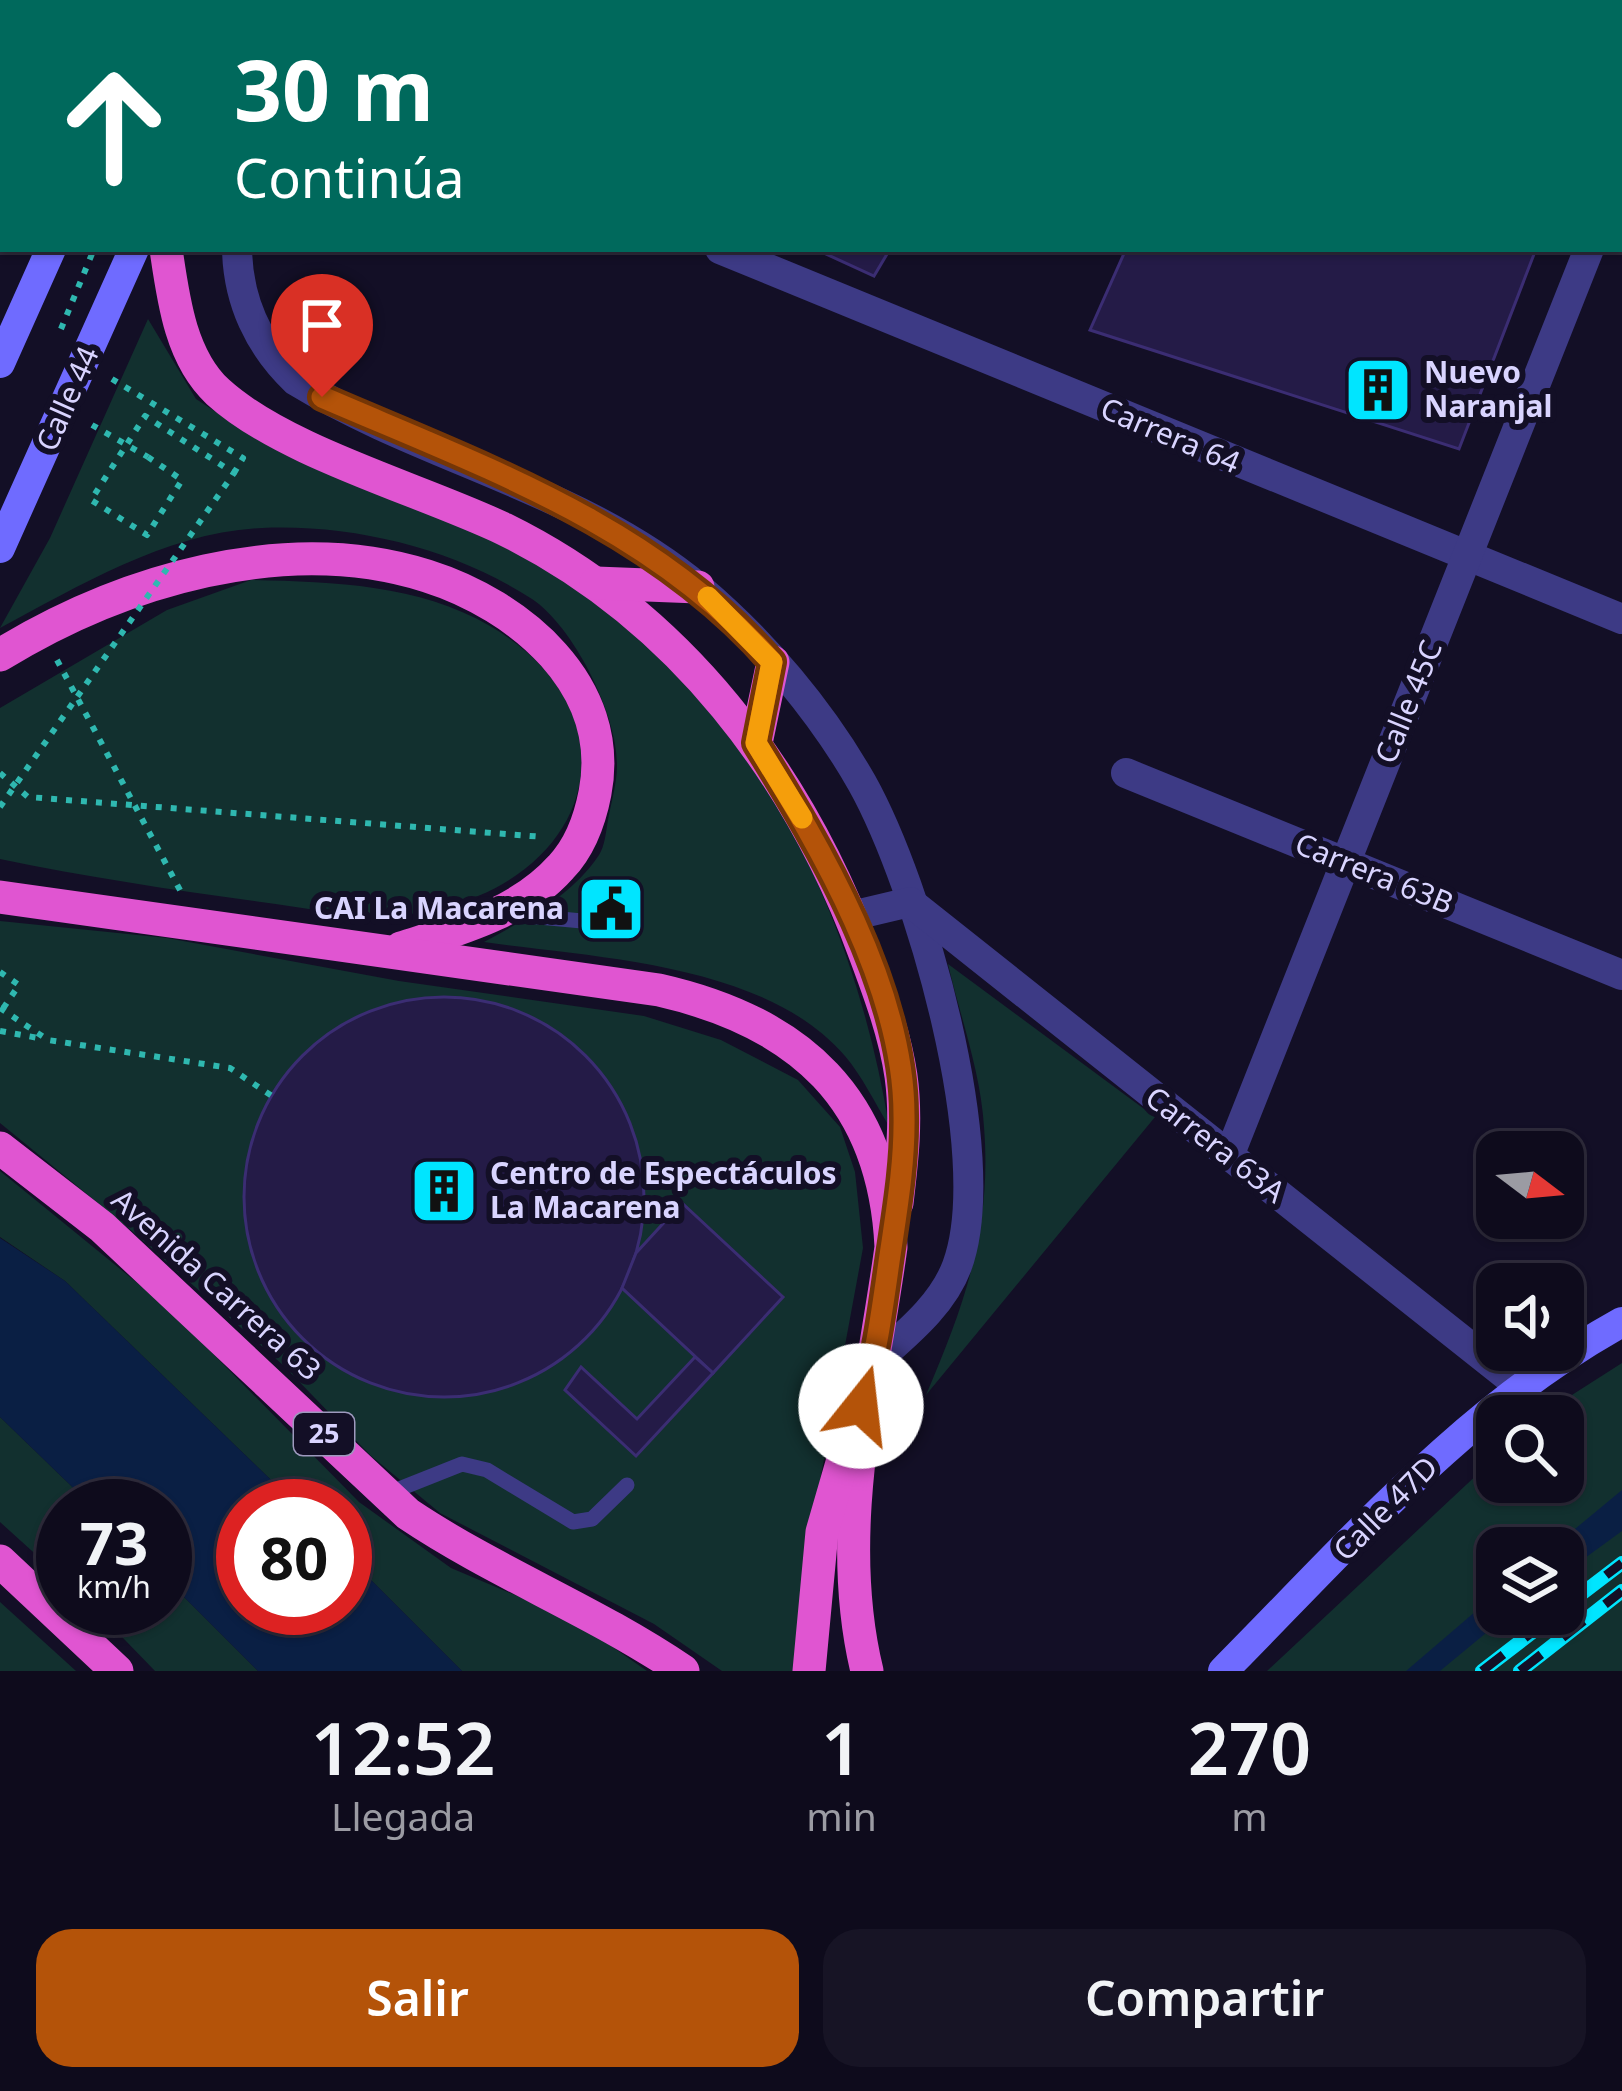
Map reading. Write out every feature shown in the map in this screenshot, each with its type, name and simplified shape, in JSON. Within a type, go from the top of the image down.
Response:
[{"type":"highway","points":[[167,252],[182,331],[215,390],[255,418],[506,530],[596,583],[664,638],[756,743],[851,916],[901,1074],[903,1152],[851,1541],[856,1616],[867,1671]]},
{"type":"highway","points":[[0,655],[76,612],[198,572],[315,562],[426,576],[499,608],[529,629],[577,686],[598,758],[590,816],[579,840],[549,880],[500,913],[391,952]]},
{"type":"highway","points":[[596,583],[698,587]]},
{"type":"highway","points":[[756,743],[772,662]]},
{"type":"highway","points":[[0,897],[686,996],[790,1043],[848,1097],[869,1133],[883,1173],[892,1246]]},
{"type":"highway","name":"Avenida Carrera 63","points":[[0,1148],[120,1243],[386,1495],[448,1540],[608,1623],[683,1671]]},
{"type":"highway","points":[[809,1671],[822,1532],[875,1362]]},
{"type":"highway","points":[[0,1561],[117,1671]]},
{"type":"main road","points":[[0,364],[50,252]]},
{"type":"main road","name":"Calle 44","points":[[0,548],[133,252]]},
{"type":"main road","points":[[0,880],[83,908]]},
{"type":"main road","name":"Calle 47D","points":[[1223,1671],[1433,1461],[1521,1387],[1622,1322]]},
{"type":"street","name":"Carrera 63A","points":[[238,252],[249,317],[275,362],[322,397],[589,516],[698,587],[808,702],[865,788],[910,902],[951,1042],[963,1122],[967,1224],[958,1264],[944,1293],[875,1362]]},
{"type":"street","name":"Carrera 64","points":[[727,252],[1622,620]]},
{"type":"street","name":"Calle 45C","points":[[1229,1156],[1588,252]]},
{"type":"street","name":"Carrera 63B","points":[[1126,773],[1622,975]]},
{"type":"street","name":"Carrera 63A","points":[[910,902],[1521,1387]]},
{"type":"street","points":[[851,916],[910,902]]},
{"type":"lane","points":[[500,913],[582,921]]},
{"type":"lane","points":[[386,1495],[462,1464],[487,1470],[573,1522],[592,1519],[627,1485]]},
{"type":"path","points":[[0,808],[243,458],[112,379]]},
{"type":"path","points":[[92,425],[148,458],[182,480],[147,536],[92,500],[145,416],[234,473]]},
{"type":"path","points":[[56,656],[198,924]]},
{"type":"path","points":[[0,773],[28,797],[579,840]]},
{"type":"path","points":[[0,972],[19,985],[0,1011],[48,1040]]},
{"type":"path","points":[[0,1031],[230,1068],[272,1096]]},
{"type":"green space","points":[[148,319],[196,399],[233,423],[557,572],[595,596],[655,646],[707,703],[753,765],[793,832],[853,976],[889,1126],[845,1056],[811,1025],[771,1001],[677,970],[484,942],[547,905],[588,870],[603,847],[617,773],[610,723],[578,651],[548,612],[502,581],[403,543],[332,530],[262,528],[193,539],[159,550],[0,628],[50,538]]},
{"type":"green space","points":[[251,580],[343,584],[434,601],[490,626],[536,661],[566,700],[580,742],[580,784],[565,824],[537,859],[495,888],[442,908],[375,915],[163,888],[0,859],[0,708],[167,610]]},
{"type":"green space","points":[[0,921],[167,938],[399,981],[644,1016],[721,1040],[798,1080],[840,1127],[855,1172],[863,1248],[805,1562],[795,1671],[722,1671],[654,1624],[440,1513],[370,1455],[284,1366],[132,1231],[0,1123]]},
{"type":"green space","points":[[948,964],[1155,1117],[926,1395],[964,1297],[984,1199],[982,1107]]},
{"type":"green space","points":[[0,1171],[168,1308],[336,1479],[270,1479],[65,1281],[0,1237]]},
{"type":"green space","points":[[1622,1363],[1622,1671],[1267,1671],[1476,1476],[1476,1503],[1584,1503],[1584,1395],[1572,1395]]},
{"type":"green space","points":[[0,1417],[64,1479],[36,1479],[36,1555],[0,1522]]},
{"type":"green space","points":[[372,1511],[451,1568],[574,1620],[647,1671],[462,1671],[372,1581]]},
{"type":"green space","points":[[0,1602],[76,1671],[0,1671]]},
{"type":"green space","points":[[192,1605],[216,1629],[216,1635],[222,1635],[258,1671],[155,1671],[120,1635],[192,1635]]},
{"type":"water","points":[[0,1238],[65,1281],[270,1479],[216,1479],[216,1629],[192,1605],[192,1479],[64,1479],[0,1417]]},
{"type":"water","points":[[1622,1490],[1622,1531],[1584,1559],[1584,1527],[1577,1527]]},
{"type":"water","points":[[372,1581],[462,1671],[258,1671],[222,1635],[372,1635]]},
{"type":"water","points":[[1476,1611],[1476,1635],[1484,1635],[1440,1671],[1406,1671]]},
{"type":"building","points":[[822,252],[888,252],[874,276]]},
{"type":"building","name":"Nuevo Naranjal","points":[[1125,252],[1535,252],[1459,449],[1090,330]]},
{"type":"building","name":"CAI La Macarena","points":[[633,889],[634,928],[589,929],[587,890]]},
{"type":"building","name":"Centro de Espectáculos La Macarena","points":[[444,997],[483,1001],[520,1013],[555,1031],[585,1056],[610,1086],[628,1121],[640,1158],[644,1197],[640,1236],[628,1273],[610,1308],[585,1338],[555,1363],[520,1381],[483,1393],[444,1397],[405,1393],[368,1381],[333,1363],[303,1338],[278,1308],[260,1273],[248,1236],[244,1197],[248,1158],[260,1121],[278,1086],[303,1056],[333,1031],[368,1013],[405,1001]]},
{"type":"building","points":[[682,1203],[783,1297],[713,1373],[622,1288],[636,1253]]},
{"type":"building","points":[[695,1357],[713,1373],[636,1456],[565,1390],[581,1367],[637,1419]]},
{"type":"railway","points":[[1584,1592],[1622,1563]]},
{"type":"railway","points":[[1520,1671],[1622,1591]]},
{"type":"railway","points":[[1482,1671],[1529,1635]]},
{"type":"slow traffic","points":[[708,597],[772,662],[756,743],[802,818]]},
{"type":"place","name":"Nuevo Naranjal","points":[[1378,390]]},
{"type":"place","name":"CAI La Macarena","points":[[611,909]]},
{"type":"place","name":"Centro de Espectáculos La Macarena","points":[[444,1191]]},
{"type":"route","points":[[322,397],[555,498],[605,525],[698,587],[772,662],[756,743],[792,801],[851,916],[901,1074],[903,1152],[892,1246],[875,1362],[861,1406]]}]
